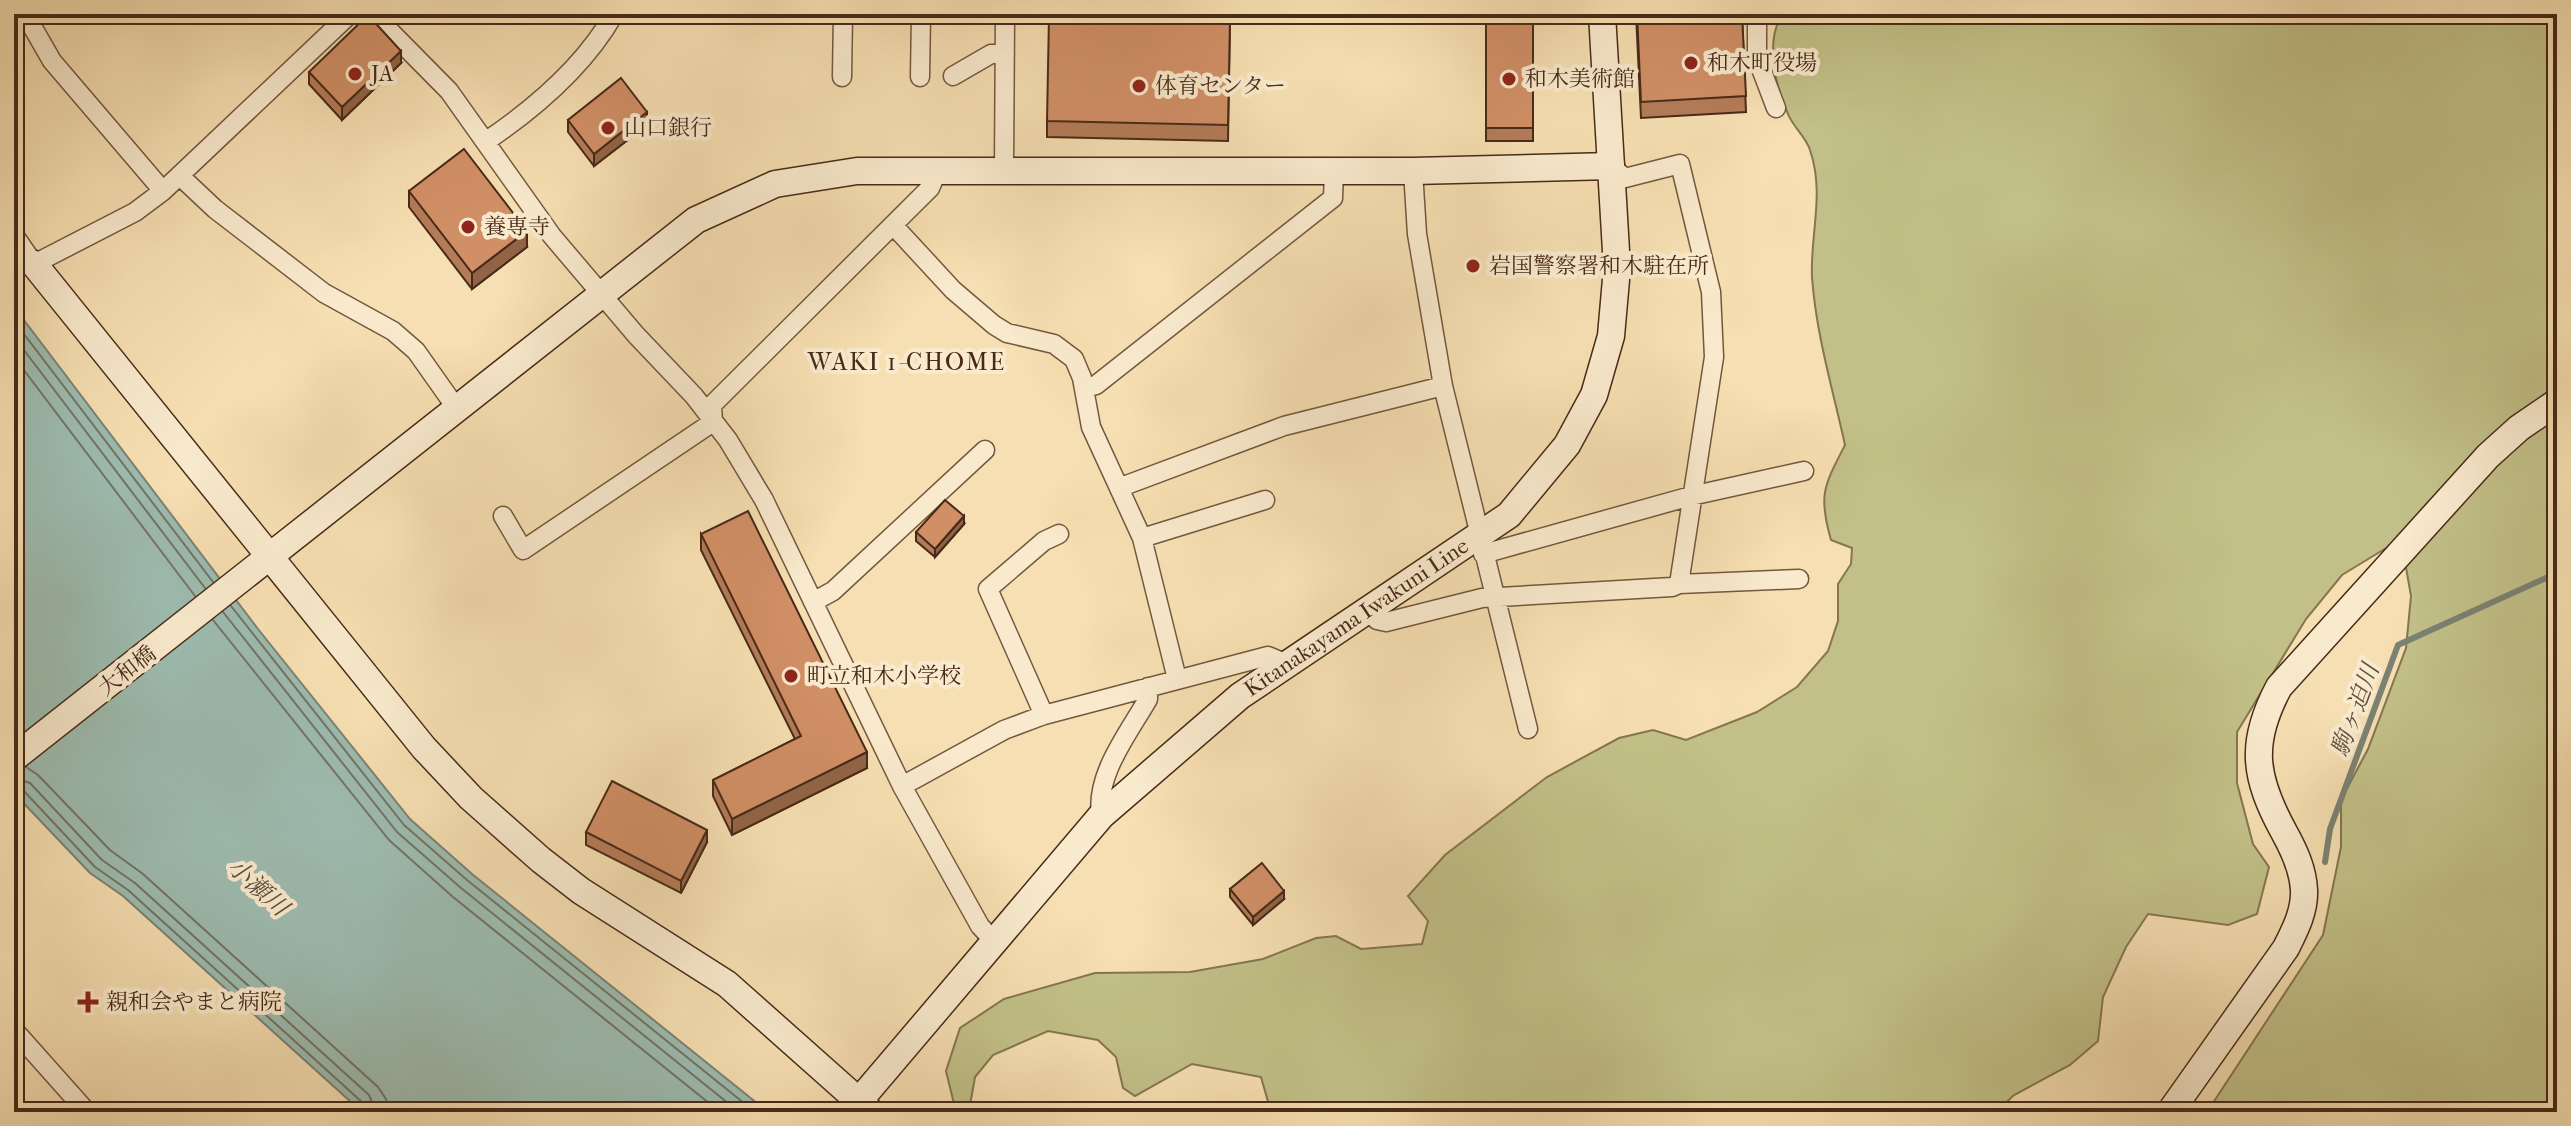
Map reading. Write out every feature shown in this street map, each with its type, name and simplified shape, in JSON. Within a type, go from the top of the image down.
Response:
[{"type":"street","points":[[25,14],[52,61],[163,191]]},
{"type":"street","points":[[34,264],[135,212],[181,177],[350,14]]},
{"type":"street","points":[[373,14],[449,91],[552,236],[713,422],[764,500],[902,786],[980,926],[993,940]]},
{"type":"street","points":[[485,142],[597,44],[614,14]]},
{"type":"street","points":[[842,77],[843,14]]},
{"type":"street","points":[[920,77],[921,14]]},
{"type":"street","points":[[1004,169],[1005,14]]},
{"type":"street","name":"Kitanakayama Iwakuni Line","points":[[865,1107],[993,940],[1101,816],[1240,696],[1285,663],[1367,610],[1481,546],[1545,475],[1567,445],[1594,395],[1611,336],[1617,268],[1602,14]]},
{"type":"street","points":[[1757,14],[1757,58],[1776,108]]},
{"type":"street","points":[[953,76],[991,54],[1005,54]]},
{"type":"street","points":[[1611,166],[1625,178],[1680,164],[1684,170],[1711,292],[1714,357],[1679,584]]},
{"type":"street","name":"大和橋","points":[[14,758],[241,583],[268,556],[696,220],[775,184],[857,171],[1413,171],[1611,166]]},
{"type":"street","points":[[713,422],[712,405],[930,188],[938,170]]},
{"type":"street","points":[[1084,388],[1108,376],[1333,198],[1334,171]]},
{"type":"street","points":[[1413,171],[1417,234],[1443,386],[1528,729]]},
{"type":"street","points":[[181,177],[215,209],[324,293],[393,331],[416,351],[457,409]]},
{"type":"street","points":[[893,225],[953,290],[994,325],[1007,333],[1054,344],[1074,359],[1084,388],[1091,427],[1142,538],[1177,679]]},
{"type":"street","points":[[14,235],[268,556],[424,748],[471,798],[581,891],[727,984],[865,1107]]},
{"type":"street","points":[[1121,487],[1284,426],[1443,386]]},
{"type":"street","points":[[2170,1112],[2286,948],[2300,919],[2304,891],[2301,869],[2258,775],[2258,742],[2279,687],[2488,456],[2519,428],[2557,402]]},
{"type":"street","points":[[503,516],[523,550],[713,422]]},
{"type":"street","points":[[813,602],[833,591],[985,450]]},
{"type":"street","points":[[1481,546],[1804,471]]},
{"type":"street","points":[[1142,538],[1265,500]]},
{"type":"street","points":[[1044,715],[988,589],[1044,541],[1059,534]]},
{"type":"street","points":[[1367,610],[1377,620],[1386,622],[1494,597],[1799,579]]},
{"type":"street","points":[[902,786],[1004,730],[1044,715],[1062,713],[1268,656],[1285,663]]},
{"type":"street","points":[[1101,816],[1098,797],[1107,773],[1148,699],[1148,687]]},
{"type":"street","points":[[14,1030],[87,1112]]},
{"type":"shaded area","points":[[1782,14],[2557,14],[2557,1112],[2207,1112],[2323,935],[2341,847],[2341,800],[2368,749],[2406,648],[2411,596],[2401,539],[2342,575],[2306,619],[2237,732],[2237,783],[2253,844],[2269,867],[2257,914],[2228,925],[2148,914],[2126,947],[2103,997],[2098,1041],[2070,1065],[2014,1095],[1996,1112],[1271,1112],[1261,1077],[1192,1064],[1135,1096],[1123,1088],[1116,1057],[1098,1040],[1048,1031],[993,1055],[975,1077],[969,1111],[956,1112],[946,1071],[960,1028],[1004,999],[1095,973],[1190,972],[1263,959],[1316,938],[1336,936],[1361,949],[1422,944],[1428,921],[1408,896],[1445,855],[1547,777],[1619,738],[1653,730],[1686,740],[1757,712],[1797,687],[1828,651],[1838,621],[1838,584],[1851,564],[1852,548],[1831,540],[1824,501],[1828,481],[1845,445],[1814,298],[1812,261],[1817,198],[1814,166],[1808,145],[1783,103],[1774,64],[1774,38]]},
{"type":"water","name":"小瀬川","points":[[14,307],[258,629],[410,819],[472,874],[768,1112],[362,1112],[123,896],[90,873],[14,793]]},
{"type":"building","name":"和木美術館","points":[[1486,14],[1533,14],[1533,128],[1486,128]]},
{"type":"building","name":"和木町役場","points":[[1637,14],[1742,14],[1746,96],[1641,102]]},
{"type":"building","name":"JA","points":[[368,15],[401,51],[342,107],[309,72]]},
{"type":"building","name":"体育センター","points":[[1049,16],[1230,19],[1228,125],[1047,121]]},
{"type":"building","name":"山口銀行","points":[[621,78],[647,112],[594,154],[568,120]]},
{"type":"building","name":"養専寺","points":[[464,149],[527,231],[472,273],[409,191]]},
{"type":"building","points":[[945,500],[964,516],[935,549],[916,532]]},
{"type":"building","points":[[748,511],[867,752],[732,819],[713,780],[801,736],[701,534]]},
{"type":"building","points":[[612,781],[707,830],[681,881],[586,832]]},
{"type":"building","points":[[1262,863],[1284,891],[1253,917],[1230,889]]},
{"type":"waterway","name":"駒ヶ迫川","points":[[2325,862],[2330,829],[2398,645],[2557,573]]},
{"type":"place","name":"和木町役場","points":[[1691,63]]},
{"type":"place","name":"JA","points":[[355,74]]},
{"type":"place","name":"和木美術館","points":[[1509,79]]},
{"type":"place","name":"体育センター","points":[[1139,86]]},
{"type":"place","name":"山口銀行","points":[[608,128]]},
{"type":"place","name":"養専寺","points":[[468,227]]},
{"type":"place","name":"岩国警察署和木駐在所","points":[[1473,266]]},
{"type":"place","name":"町立和木小学校","points":[[791,676]]},
{"type":"place","name":"親和会やまと病院","points":[[88,1002]]},
{"type":"district","name":"WAKI 1-CHOME","points":[[907,362]]}]
